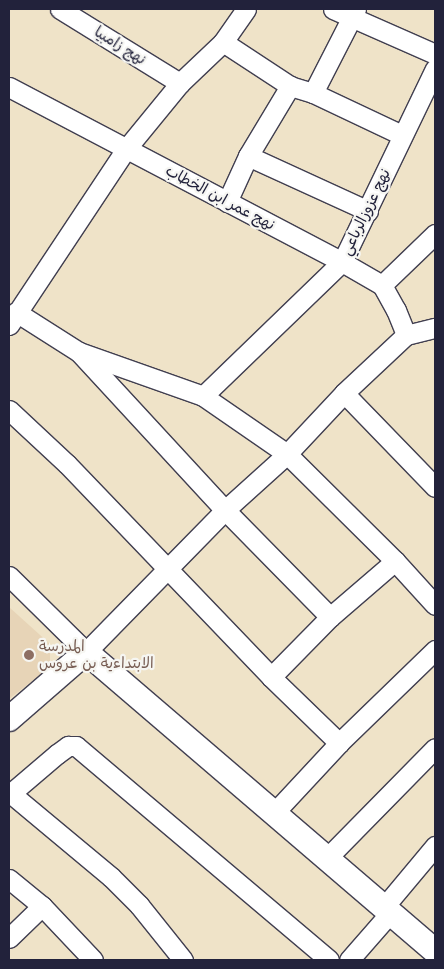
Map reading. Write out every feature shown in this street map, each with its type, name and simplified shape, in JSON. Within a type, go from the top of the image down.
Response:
[{"type":"street","name":"نهج زامبيا","points":[[60,9],[180,83]]},
{"type":"street","points":[[246,9],[223,42],[180,83],[126,149],[12,318],[80,352],[203,396],[287,454],[395,561],[435,605]]},
{"type":"street","points":[[333,9],[354,13],[435,54]]},
{"type":"street","points":[[313,93],[354,13]]},
{"type":"street","points":[[223,42],[290,86],[313,93],[402,135]]},
{"type":"street","name":"نهج عزوزالرباعي","points":[[203,396],[342,262],[435,69]]},
{"type":"street","points":[[227,202],[248,156],[290,86]]},
{"type":"street","name":"نهج عمر ابن الخطاب","points":[[9,87],[342,262],[382,285]]},
{"type":"street","points":[[248,156],[368,211]]},
{"type":"street","points":[[406,335],[396,310],[382,285],[435,234]]},
{"type":"street","points":[[9,719],[86,652],[225,510],[287,454],[344,393],[406,335],[435,328]]},
{"type":"street","points":[[80,352],[225,510],[330,617]]},
{"type":"street","points":[[344,393],[435,487]]},
{"type":"street","points":[[9,410],[67,464],[271,677],[339,743]]},
{"type":"street","points":[[271,677],[330,617],[395,561]]},
{"type":"street","points":[[9,576],[86,652],[435,951]]},
{"type":"street","points":[[274,812],[339,743],[435,650]]},
{"type":"street","points":[[183,960],[139,905],[10,793],[68,746],[76,746],[329,960]]},
{"type":"street","points":[[327,858],[435,748]]},
{"type":"street","points":[[349,960],[435,846]]},
{"type":"street","points":[[9,879],[42,906],[93,960]]},
{"type":"street","points":[[9,938],[42,906]]},
{"type":"shaded area","name":"المدرسة الابتداءية بن عروس","points":[[9,607],[50,644],[50,667],[9,699]]},
{"type":"place","name":"المدرسة الابتداءية بن عروس","points":[[29,655]]}]
